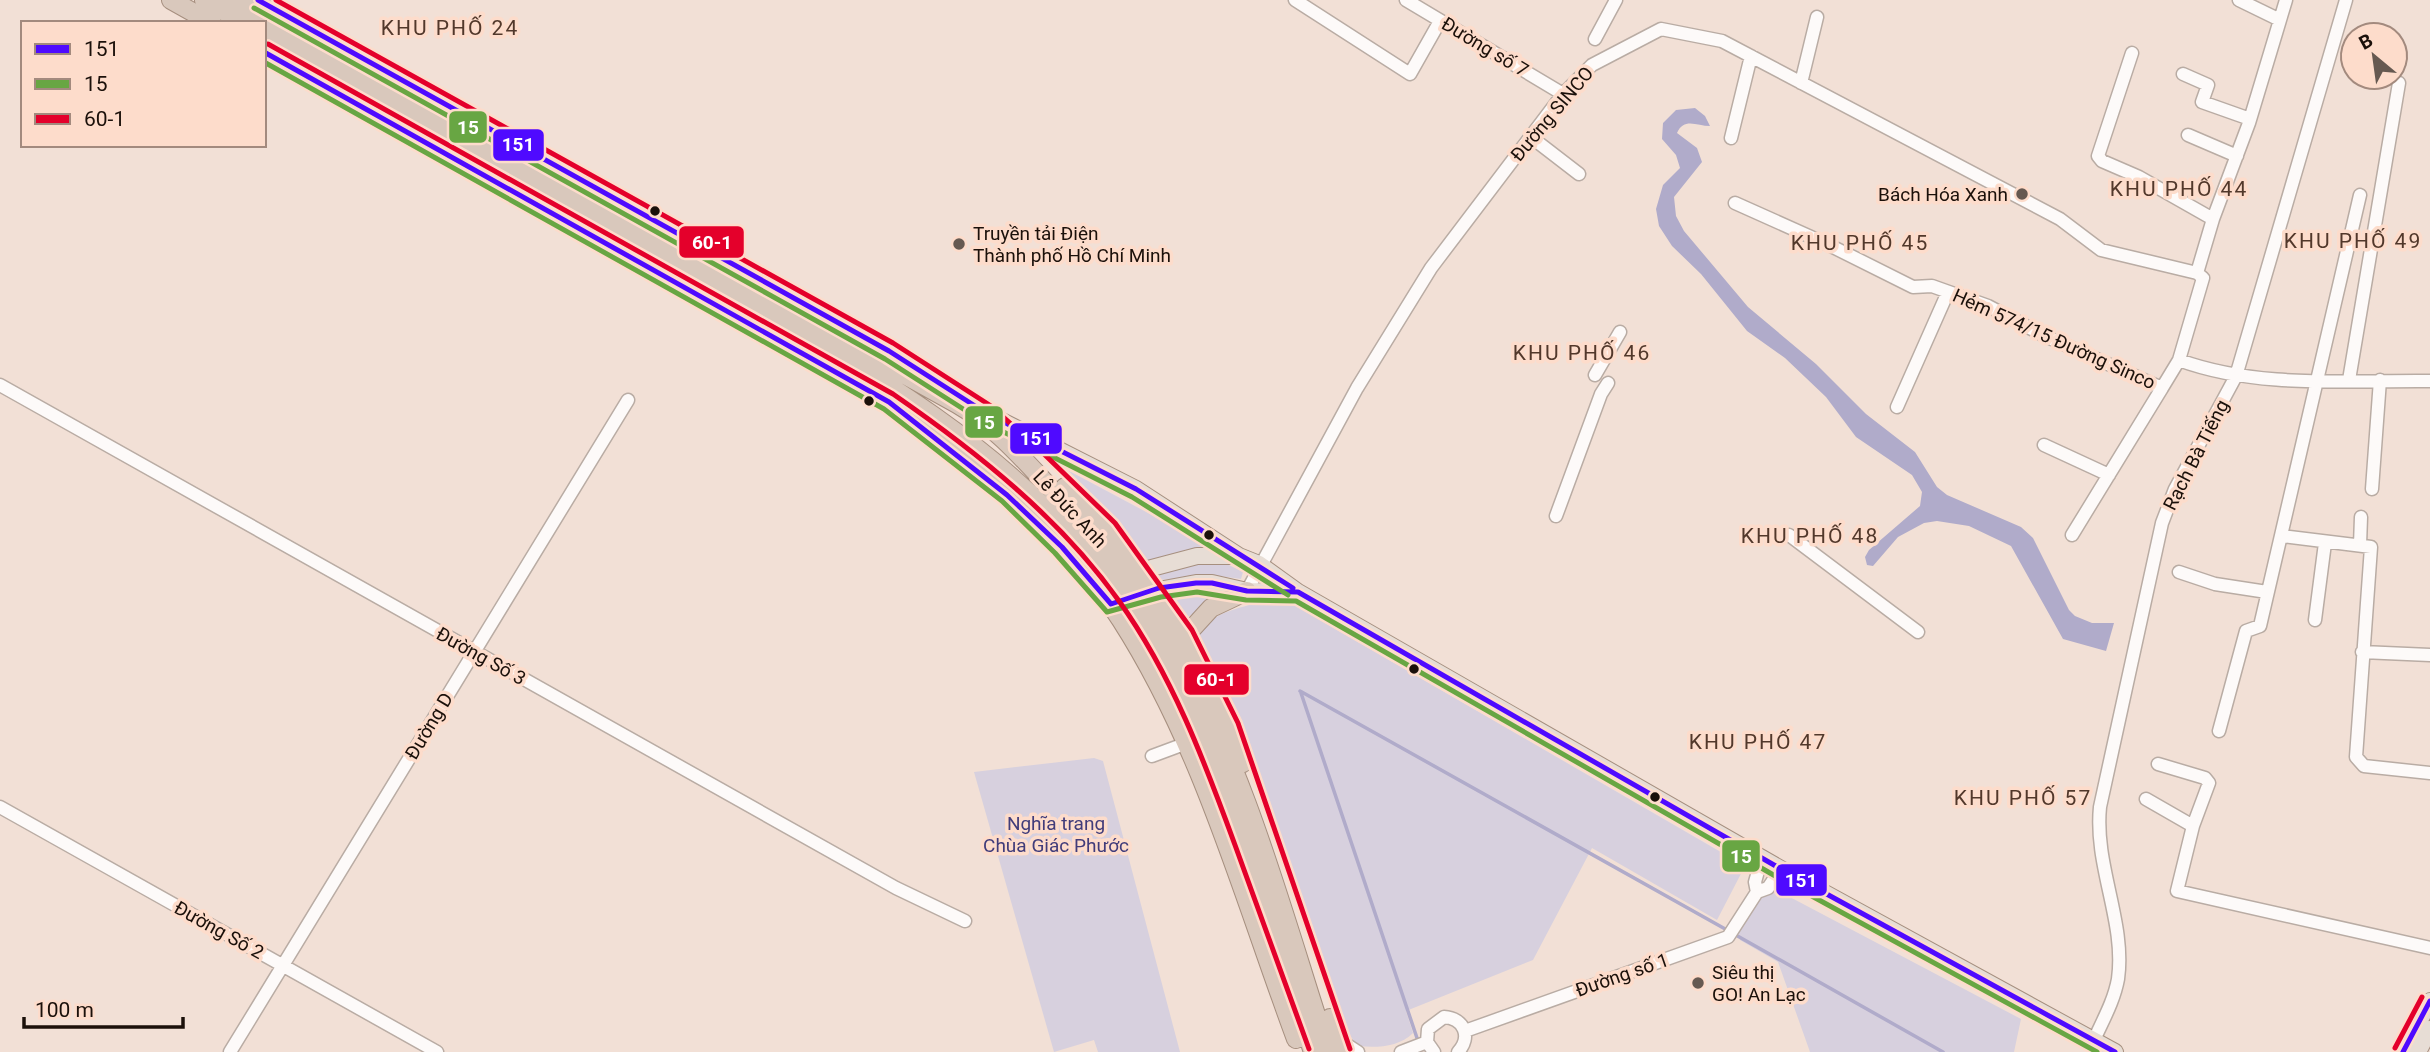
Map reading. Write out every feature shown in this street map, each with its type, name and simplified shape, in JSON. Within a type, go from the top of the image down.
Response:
[{"type":"highway","points":[[171,0],[208,21]]},
{"type":"highway","points":[[204,0],[241,21]]},
{"type":"highway","name":"Lê Đức Anh","points":[[231,0],[966,409],[1019,455],[1098,538],[1132,597],[1176,684],[1206,746],[1237,824],[1312,1052]]},
{"type":"highway","name":"Lê Đức Anh","points":[[258,0],[889,351],[986,413],[1108,530],[1119,578]]},
{"type":"highway","name":"Lê Đức Anh","points":[[266,35],[856,363],[993,460],[1119,578],[1132,597],[1180,641],[1230,726],[1336,1047]]},
{"type":"highway","name":"Lê Đức Anh","points":[[266,53],[889,402],[949,443],[992,481],[1119,578]]},
{"type":"highway","points":[[966,409],[986,413]]},
{"type":"highway","points":[[1180,641],[1210,608],[1247,591]]},
{"type":"highway","name":"Lê Đức Anh","points":[[1132,597],[1160,685],[1187,743],[1301,1052]]},
{"type":"main road","points":[[986,413],[1136,489],[1239,556],[1259,564],[1298,592],[1781,869],[2115,1052]]},
{"type":"main road","points":[[1119,578],[1197,556],[1239,556]]},
{"type":"main road","points":[[1132,597],[1212,583],[1247,591],[1298,592]]},
{"type":"main road","points":[[2403,1052],[2429,1004]]},
{"type":"main road","points":[[2418,1052],[2430,1029]]},
{"type":"street","points":[[1295,0],[1410,74],[1440,21]]},
{"type":"street","name":"Đường số 7","points":[[1406,0],[1563,94]]},
{"type":"street","points":[[1595,39],[1616,0]]},
{"type":"street","points":[[2239,0],[2280,20]]},
{"type":"street","points":[[2197,273],[2213,219],[2250,119],[2286,0]]},
{"type":"street","name":"Rạch Bà Tiếng","points":[[2233,376],[2340,0]]},
{"type":"street","name":"Rạch Bà Tiếng","points":[[2091,1038],[2107,994],[2112,969],[2109,931],[2093,850],[2096,793],[2156,521],[2169,486],[2233,376],[2346,0]]},
{"type":"street","points":[[1801,83],[1817,17]]},
{"type":"street","name":"Đường SINCO","points":[[1247,591],[1259,564],[1357,388],[1431,268],[1563,94],[1592,65],[1661,29],[1722,41],[2060,219],[2101,250],[2197,273]]},
{"type":"street","points":[[2132,53],[2098,156],[2102,161],[2139,177],[2213,219]]},
{"type":"street","points":[[1731,138],[1751,56]]},
{"type":"street","points":[[2183,74],[2208,85],[2202,102],[2250,119]]},
{"type":"street","points":[[2349,380],[2398,91]]},
{"type":"street","points":[[2188,135],[2237,156]]},
{"type":"street","points":[[1531,137],[1579,174]]},
{"type":"street","points":[[2219,731],[2246,631],[2260,626],[2360,195]]},
{"type":"street","name":"Hẻm 574/15 Đường Sinco","points":[[1735,203],[1913,287],[1932,286],[1988,306],[2040,333],[2162,388],[2179,360],[2203,278],[2197,273]]},
{"type":"street","points":[[1897,407],[1948,292]]},
{"type":"street","points":[[1595,375],[1620,332]]},
{"type":"street","points":[[2179,360],[2233,376],[2430,381]]},
{"type":"street","points":[[2372,489],[2380,380]]},
{"type":"street","points":[[1556,516],[1601,394],[1608,383]]},
{"type":"street","name":"Đường Số 3","points":[[0,386],[884,882],[965,921]]},
{"type":"street","points":[[2072,535],[2162,388]]},
{"type":"street","name":"Đường D","points":[[230,1052],[628,400]]},
{"type":"street","points":[[2044,445],[2109,475]]},
{"type":"street","points":[[2361,517],[2365,546],[2356,757],[2364,766],[2430,773]]},
{"type":"street","points":[[1789,535],[1918,632]]},
{"type":"street","points":[[2282,536],[2365,546]]},
{"type":"street","points":[[2315,620],[2325,543]]},
{"type":"street","points":[[2179,572],[2215,584],[2267,592]]},
{"type":"street","points":[[2362,652],[2430,655]]},
{"type":"street","points":[[1152,756],[1187,743]]},
{"type":"street","points":[[2158,764],[2208,781],[2193,826],[2177,891],[2430,948]]},
{"type":"street","points":[[2146,800],[2193,826]]},
{"type":"street","name":"Đường Số 2","points":[[0,807],[437,1052]]},
{"type":"street","name":"Đường số 1","points":[[1757,892],[1755,882],[1762,857]]},
{"type":"street","name":"Đường số 1","points":[[1465,1031],[1728,937],[1757,892],[1768,888],[1781,869]]},
{"type":"street","points":[[1401,1052],[1430,1047],[1428,1029],[1437,1019],[1457,1020],[1465,1031],[1465,1043],[1458,1052]]},
{"type":"street","points":[[1336,1047],[1358,1052]]},
{"type":"green space","points":[[1058,465],[1150,514],[1208,549],[1139,562],[1102,513]]},
{"type":"green space","points":[[1221,561],[1243,572],[1241,579],[1219,576],[1158,580],[1153,573],[1193,562]]},
{"type":"green space","points":[[1202,589],[1224,595],[1183,620],[1167,598],[1177,593]]},
{"type":"green space","points":[[1270,600],[1294,605],[1745,866],[1717,920],[1592,848],[1533,960],[1406,1011],[1413,1033],[1401,1041],[1380,1046],[1358,1046],[1336,1018],[1241,724],[1196,635],[1219,615]]},
{"type":"green space","name":"Nghĩa trang Chùa Giác Phước","points":[[1094,758],[1103,761],[1180,1052],[1098,1052],[1094,1040],[1054,1052],[974,772]]},
{"type":"green space","points":[[1773,888],[2021,1019],[2014,1052],[1810,1052],[1778,962],[1740,940],[1738,928],[1759,893]]},
{"type":"shaded area","points":[[1695,108],[1705,116],[1710,126],[1687,124],[1677,133],[1697,148],[1702,162],[1674,197],[1676,216],[1684,231],[1748,307],[1816,364],[1866,414],[1915,452],[1937,487],[1947,495],[2021,527],[2033,538],[2069,610],[2075,616],[2092,623],[2114,623],[2106,651],[2063,639],[2011,546],[1969,526],[1937,521],[1924,523],[1898,537],[1873,566],[1867,565],[1865,557],[1869,550],[1920,506],[1922,492],[1912,475],[1856,437],[1826,397],[1785,358],[1747,331],[1701,274],[1672,246],[1659,226],[1656,209],[1663,185],[1680,168],[1676,155],[1662,139],[1663,123],[1676,110]]},
{"type":"waterway","points":[[1300,691],[1727,930]]},
{"type":"waterway","points":[[1301,693],[1418,1041]]},
{"type":"waterway","points":[[1734,934],[1943,1052]]},
{"type":"transit line","name":"151","points":[[258,0],[889,351],[986,413],[1136,489],[1293,588]]},
{"type":"transit line","name":"60-1","points":[[276,0],[893,343],[991,406],[1115,523],[1192,630],[1238,723],[1350,1049]]},
{"type":"transit line","name":"15","points":[[254,8],[885,359],[982,421],[1132,497],[1288,595]]},
{"type":"transit line","name":"60-1","points":[[268,44],[893,394],[986,463],[1044,514],[1071,542],[1119,601],[1171,688],[1211,781],[1309,1049]]},
{"type":"transit line","name":"151","points":[[266,53],[889,402],[1007,495],[1062,547],[1111,604],[1159,588],[1196,583],[1212,583],[1247,591],[1298,592],[1781,869],[2115,1052]]},
{"type":"transit line","name":"15","points":[[266,63],[884,409],[1002,501],[1055,553],[1107,612],[1161,597],[1197,592],[1246,600],[1296,601],[1777,877],[2097,1052]]},
{"type":"transit line","name":"60-1","points":[[2395,1048],[2422,997]]},
{"type":"transit line","name":"151","points":[[2403,1052],[2430,1001]]},
{"type":"place","name":"Bách Hóa Xanh","points":[[2022,194]]},
{"type":"place","name":"Truyền tải Điện Thành phố Hồ Chí Minh","points":[[959,244]]},
{"type":"place","name":"Siêu thị GO! An Lạc","points":[[1698,983]]},
{"type":"district","name":"KHU PHỐ 24","points":[[450,28]]},
{"type":"district","name":"KHU PHỐ 44","points":[[2179,189]]},
{"type":"district","name":"KHU PHỐ 49","points":[[2353,241]]},
{"type":"district","name":"KHU PHỐ 45","points":[[1860,243]]},
{"type":"district","name":"KHU PHỐ 46","points":[[1582,353]]},
{"type":"district","name":"KHU PHỐ 48","points":[[1810,536]]},
{"type":"district","name":"KHU PHỐ 47","points":[[1758,742]]},
{"type":"district","name":"KHU PHỐ 57","points":[[2023,798]]}]
